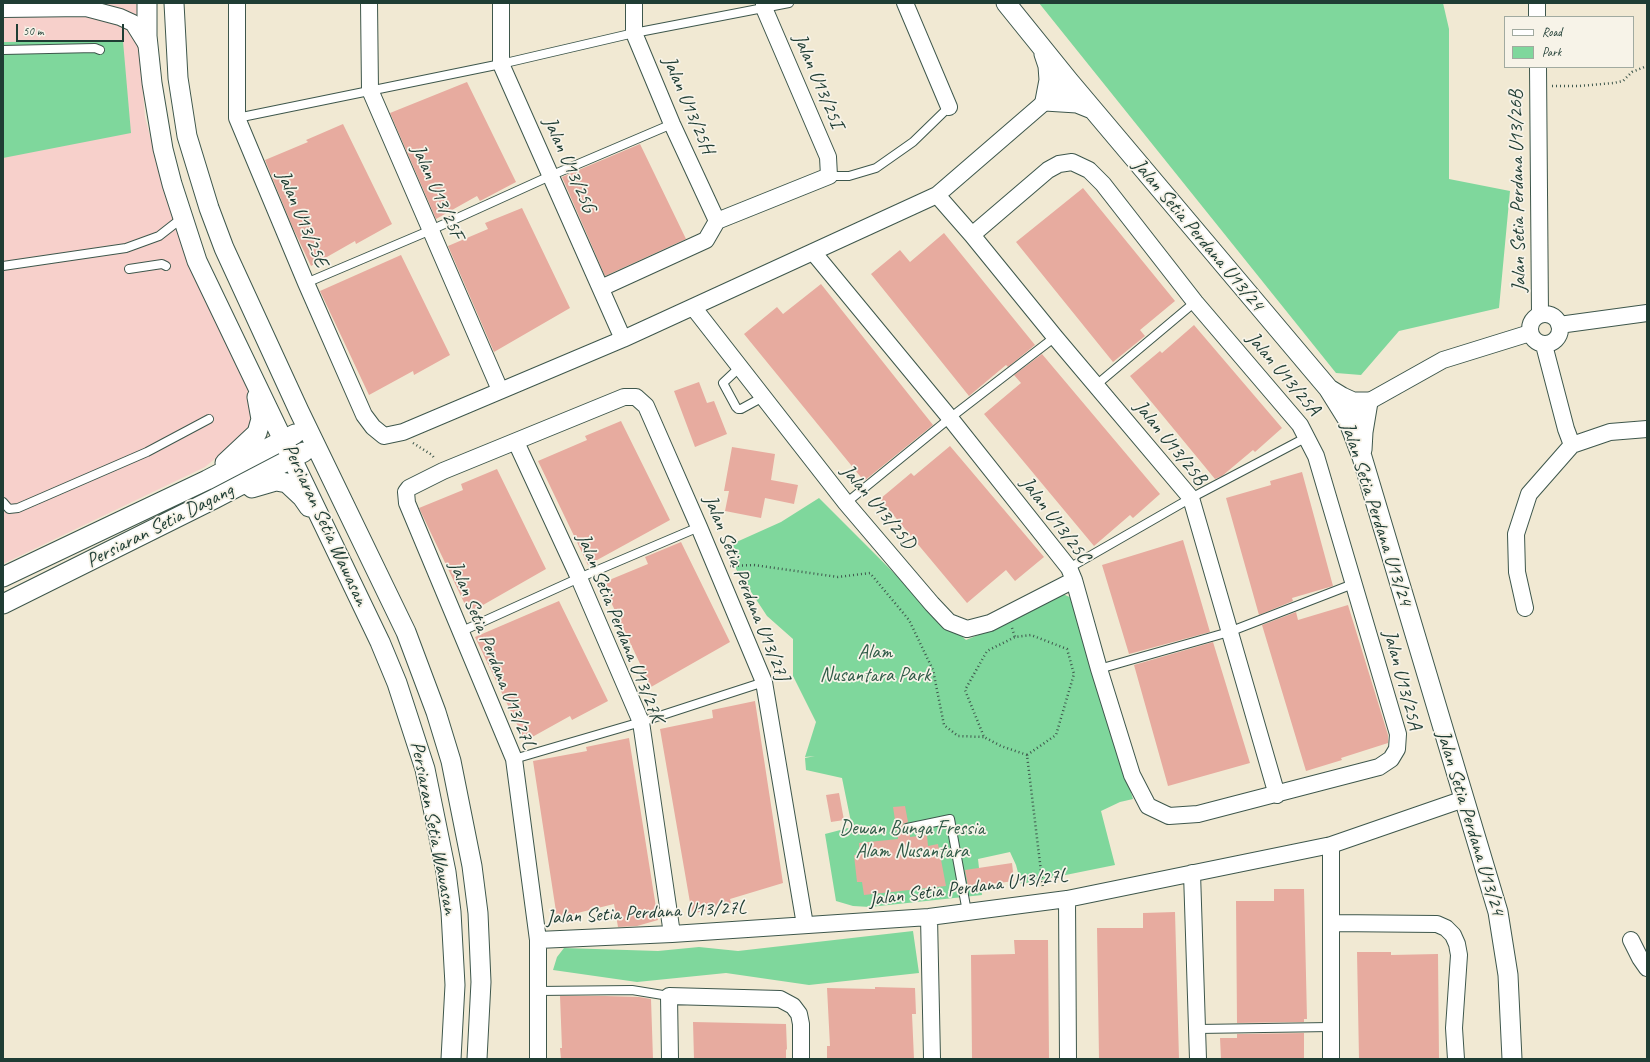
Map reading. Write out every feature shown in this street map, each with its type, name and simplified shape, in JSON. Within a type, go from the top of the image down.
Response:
[{"type":"street","points":[[86,8],[103,3]]},
{"type":"street","name":"Persiaran Setia Wawasan","points":[[147,3],[148,47],[152,83],[164,149],[172,184],[197,261],[284,439],[380,642],[401,696],[425,769],[446,872],[451,912],[455,985],[451,1059]]},
{"type":"street","name":"Persiaran Setia Wawasan","points":[[174,3],[178,78],[186,129],[201,182],[224,248],[307,428],[406,632],[436,712],[451,761],[472,866],[478,913],[481,982],[477,1059]]},
{"type":"street","name":"Jalan U13/25E","points":[[237,3],[236,118],[306,283],[364,414],[373,427],[389,435]]},
{"type":"street","name":"Jalan U13/25F","points":[[369,3],[370,90],[500,390]]},
{"type":"street","name":"Jalan U13/25G","points":[[500,3],[501,64],[623,339]]},
{"type":"street","name":"Jalan U13/25H","points":[[634,3],[634,33],[672,124],[717,221]]},
{"type":"street","points":[[906,3],[949,107]]},
{"type":"street","name":"Jalan Setia Perdana U13/24","points":[[1006,3],[1092,109],[1328,388],[1348,420],[1362,457],[1498,912],[1508,974],[1512,1059]]},
{"type":"street","points":[[1537,3],[1537,16]]},
{"type":"street","name":"Jalan U13/25I","points":[[764,6],[828,158],[830,176]]},
{"type":"street","points":[[3,9],[86,8],[120,17],[133,23],[148,47]]},
{"type":"street","points":[[1041,47],[1048,66],[1050,80],[1045,101]]},
{"type":"street","name":"Jalan Setia Perdana U13/26B","points":[[1538,68],[1540,315]]},
{"type":"street","points":[[389,435],[623,339],[937,195],[1069,81]]},
{"type":"street","points":[[1045,101],[1077,103],[1092,109]]},
{"type":"street","name":"Jalan U13/25A","points":[[972,235],[1048,170],[1059,164],[1072,162],[1089,170],[1103,184],[1195,302],[1300,425],[1307,437],[1316,456],[1398,734],[1397,749],[1391,759],[1379,768],[1277,795]]},
{"type":"street","points":[[601,288],[706,240],[717,221],[830,176]]},
{"type":"street","name":"Jalan U13/25B","points":[[937,195],[972,235],[1095,386],[1191,498],[1277,795]]},
{"type":"street","name":"Jalan U13/25C","points":[[813,252],[950,418],[1072,574],[1132,774],[1148,806],[1168,816],[1198,814],[1277,795]]},
{"type":"street","name":"Jalan U13/25D","points":[[693,307],[846,504],[949,622],[967,629],[990,623],[1072,574]]},
{"type":"street","points":[[1559,325],[1647,313]]},
{"type":"street","points":[[1540,315],[1550,315],[1557,321],[1560,330],[1557,339],[1544,345],[1536,341],[1530,333],[1533,320],[1540,315]]},
{"type":"street","points":[[1348,420],[1368,402],[1443,360],[1530,333]]},
{"type":"street","points":[[1544,345],[1566,429],[1572,445]]},
{"type":"street","points":[[206,480],[257,433],[261,419],[253,378]]},
{"type":"street","points":[[1328,388],[1353,402],[1368,402]]},
{"type":"street","name":"Jalan Setia Perdana U13/27L","points":[[636,397],[624,397],[443,471],[409,488],[406,492],[405,498],[514,759],[538,940],[672,934],[929,917],[1067,899],[1331,845],[1464,799]]},
{"type":"street","name":"Jalan Setia Perdana U13/27J","points":[[636,397],[646,406],[716,566],[764,682],[805,925]]},
{"type":"street","points":[[1362,457],[1363,432],[1368,402]]},
{"type":"street","name":"Persiaran Setia Dagang","points":[[3,577],[206,480],[307,428]]},
{"type":"street","points":[[1525,608],[1517,572],[1516,534],[1529,494],[1572,445],[1610,432],[1647,429]]},
{"type":"street","name":"Jalan Setia Perdana U13/27K","points":[[516,442],[579,578],[641,722],[672,934]]},
{"type":"street","name":"Persiaran Setia Dagang","points":[[8,598],[214,499],[316,446]]},
{"type":"street","points":[[214,499],[276,481],[288,483],[302,497],[334,547]]},
{"type":"street","points":[[1331,845],[1331,1059]]},
{"type":"street","points":[[1192,873],[1198,1059]]},
{"type":"street","points":[[1067,899],[1068,1059]]},
{"type":"street","points":[[929,917],[932,1059]]},
{"type":"street","points":[[1330,923],[1437,924],[1446,928],[1453,935],[1457,944],[1459,955],[1454,1028],[1456,1059]]},
{"type":"street","points":[[538,940],[538,1059]]},
{"type":"street","points":[[1631,940],[1647,968]]},
{"type":"street","points":[[670,1059],[669,996],[780,999],[793,1006],[799,1014],[801,1024],[801,1059]]},
{"type":"lane","points":[[236,118],[501,64],[634,33],[764,6],[789,3]]},
{"type":"lane","points":[[3,50],[95,48],[100,50]]},
{"type":"lane","points":[[830,176],[849,176],[876,168],[913,142],[949,107]]},
{"type":"lane","points":[[306,283],[672,124]]},
{"type":"lane","points":[[3,266],[126,248],[156,238],[183,218]]},
{"type":"lane","points":[[129,269],[162,264],[166,266]]},
{"type":"lane","points":[[1095,386],[1195,302]]},
{"type":"lane","points":[[846,504],[950,418],[1054,337]]},
{"type":"lane","points":[[740,368],[723,383],[736,407],[741,409],[763,397]]},
{"type":"lane","points":[[3,502],[9,509],[14,509],[45,497],[147,452],[209,419]]},
{"type":"lane","points":[[1072,574],[1191,498],[1307,437]]},
{"type":"lane","points":[[460,632],[579,578],[699,527]]},
{"type":"lane","points":[[1099,668],[1229,632],[1353,584]]},
{"type":"lane","points":[[514,759],[641,722],[764,682]]},
{"type":"lane","points":[[907,828],[950,819],[967,912]]},
{"type":"lane","points":[[538,990],[632,990],[669,996]]},
{"type":"lane","points":[[1198,1029],[1330,1027]]},
{"type":"path","points":[[1538,86],[1578,86],[1614,83],[1623,80],[1632,72],[1647,66]]},
{"type":"path","points":[[389,435],[416,444],[432,455],[443,471]]},
{"type":"path","points":[[716,566],[754,566],[838,577],[870,573],[909,620],[933,670],[944,725],[958,736],[984,737],[1001,746],[1027,755]]},
{"type":"path","points":[[984,737],[965,690],[987,651],[1015,637],[1031,635],[1067,649],[1074,674],[1056,735],[1027,755]]},
{"type":"path","points":[[1027,755],[1045,902]]},
{"type":"shaded area","points":[[3,3],[136,3],[145,117],[169,208],[189,266],[249,392],[254,420],[251,429],[205,467],[3,564]]},
{"type":"green space","points":[[1039,3],[1443,3],[1449,29],[1449,179],[1510,191],[1499,308],[1399,331],[1361,375],[1336,373]]},
{"type":"green space","points":[[123,41],[131,133],[3,158],[3,42]]},
{"type":"green space","name":"Alam Nusantara Park","points":[[819,498],[928,607],[966,640],[988,631],[1054,590],[1074,599],[1133,799],[1120,802],[1101,811],[1115,865],[1021,884],[1016,865],[1010,852],[978,859],[982,895],[870,907],[853,906],[836,901],[825,834],[852,827],[842,778],[806,770],[805,758],[815,756],[805,757],[816,722],[793,676],[793,639],[767,616],[736,569],[732,544],[781,522]]},
{"type":"green space","points":[[913,931],[919,973],[809,985],[726,973],[637,982],[553,970],[557,957],[564,948],[658,951],[699,947],[738,951]]},
{"type":"building","points":[[467,82],[516,182],[480,201],[477,196],[436,219],[390,113]]},
{"type":"building","points":[[343,124],[392,224],[356,244],[355,241],[311,266],[292,226],[265,160],[308,142],[306,140]]},
{"type":"building","points":[[640,144],[686,239],[605,276],[562,177]]},
{"type":"building","points":[[1083,188],[1175,301],[1140,330],[1145,336],[1113,362],[1016,242]]},
{"type":"building","points":[[522,208],[570,308],[494,352],[448,246],[488,229],[485,223]]},
{"type":"building","points":[[944,233],[1035,345],[1008,367],[1006,365],[969,396],[871,274],[900,250],[910,262]]},
{"type":"building","points":[[401,255],[450,355],[414,375],[413,371],[369,395],[320,291]]},
{"type":"building","points":[[821,284],[933,425],[864,481],[744,334],[777,307],[783,314]]},
{"type":"building","points":[[1194,325],[1282,428],[1255,452],[1253,450],[1222,476],[1215,479],[1130,376],[1160,351],[1162,353]]},
{"type":"building","points":[[1042,354],[1160,494],[1133,518],[1130,515],[1094,546],[984,414],[1021,383],[1014,375]]},
{"type":"building","points":[[699,382],[707,403],[714,401],[727,434],[695,447],[674,391]]},
{"type":"building","points":[[621,421],[670,520],[588,565],[538,461],[587,440],[585,436]]},
{"type":"building","points":[[950,446],[1044,557],[1015,581],[1006,570],[967,603],[880,499],[911,473],[914,476]]},
{"type":"building","points":[[732,447],[775,454],[771,480],[798,485],[794,504],[765,498],[761,518],[725,511],[729,491],[724,491]]},
{"type":"building","points":[[497,469],[546,569],[469,613],[419,508],[463,490],[461,484]]},
{"type":"building","points":[[1302,472],[1333,586],[1292,598],[1293,601],[1259,615],[1226,498],[1271,485],[1270,481]]},
{"type":"building","points":[[1183,540],[1210,632],[1129,654],[1102,565]]},
{"type":"building","points":[[681,542],[730,642],[651,687],[602,583],[648,564],[645,557]]},
{"type":"building","points":[[559,601],[608,701],[572,720],[570,716],[525,741],[475,637]]},
{"type":"building","points":[[1348,605],[1388,735],[1388,743],[1341,758],[1342,760],[1306,771],[1262,625],[1296,612],[1298,620]]},
{"type":"building","points":[[1213,642],[1250,763],[1168,786],[1134,665]]},
{"type":"building","points":[[755,701],[783,883],[730,899],[731,903],[692,914],[660,729],[713,718],[712,710]]},
{"type":"building","points":[[629,738],[658,920],[637,926],[618,927],[614,904],[557,918],[533,761],[587,751],[586,747]]},
{"type":"building","points":[[839,793],[844,820],[831,822],[826,795]]},
{"type":"building","points":[[905,806],[908,822],[903,824],[902,830],[905,833],[910,833],[910,837],[927,835],[928,846],[938,844],[946,886],[864,895],[862,882],[857,882],[854,855],[860,855],[859,843],[898,839],[893,807]]},
{"type":"building","points":[[1012,863],[1014,881],[968,887],[965,870]]},
{"type":"building","points":[[1274,889],[1304,889],[1307,1019],[1304,1019],[1304,1022],[1237,1023],[1236,901],[1274,901]]},
{"type":"building","points":[[1175,912],[1179,1059],[1099,1059],[1097,928],[1143,928],[1143,913]]},
{"type":"building","points":[[1014,940],[1048,940],[1049,1059],[972,1059],[971,955],[1015,954]]},
{"type":"building","points":[[1357,952],[1391,952],[1391,955],[1438,954],[1439,1059],[1359,1059]]},
{"type":"building","points":[[875,987],[915,988],[916,1014],[912,1014],[914,1059],[827,1059],[827,1046],[830,1046],[827,988],[875,989]]},
{"type":"building","points":[[560,996],[639,997],[651,999],[653,1059],[561,1059]]},
{"type":"building","points":[[693,1022],[786,1024],[786,1059],[694,1059]]},
{"type":"building","points":[[1304,1033],[1304,1059],[1221,1059],[1220,1038],[1237,1038],[1237,1034]]},
{"type":"park label","name":"Dewan Bunga Fressia Alam Nusantara","points":[[912,840]]}]
